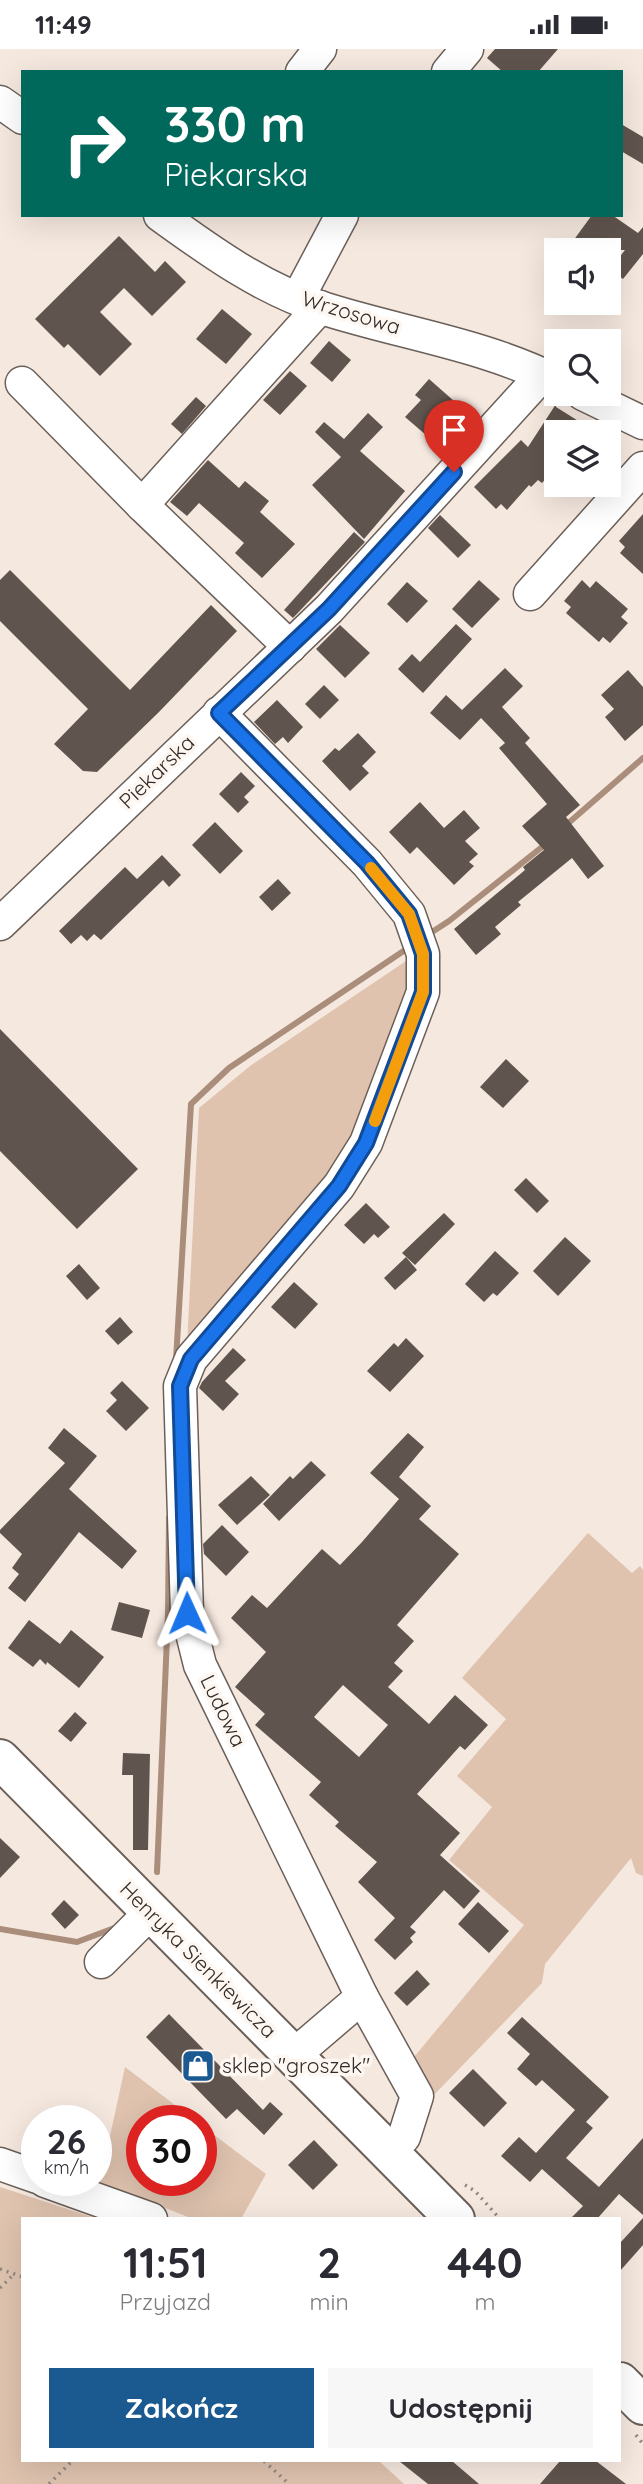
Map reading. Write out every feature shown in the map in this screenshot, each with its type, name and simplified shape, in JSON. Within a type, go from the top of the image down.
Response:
[{"type":"main road","name":"Henryka Sienkiewicza","points":[[0,1759],[453,2217]]},
{"type":"main road","points":[[621,2383],[643,2405]]},
{"type":"street","points":[[304,70],[320,49]]},
{"type":"street","points":[[449,70],[467,49]]},
{"type":"street","points":[[0,102],[21,117]]},
{"type":"street","points":[[142,505],[309,302],[341,217]]},
{"type":"street","name":"Wrzosowa","points":[[173,219],[237,270],[309,302],[454,343],[544,376]]},
{"type":"street","points":[[22,383],[142,505],[290,647]]},
{"type":"street","name":"Piekarska","points":[[0,924],[329,609],[544,384]]},
{"type":"street","points":[[608,406],[643,423]]},
{"type":"street","points":[[530,594],[643,468]]},
{"type":"street","name":"Ludowa","points":[[219,713],[367,863],[409,914],[423,954],[423,992],[366,1143],[339,1186],[191,1359],[180,1386],[187,1613],[200,1665],[362,1997],[416,2096],[404,2137],[388,2152]]},
{"type":"street","points":[[101,1962],[151,1912]]},
{"type":"street","points":[[293,2056],[362,1997]]},
{"type":"street","points":[[0,2164],[21,2171]]},
{"type":"street","points":[[87,2196],[145,2217]]},
{"type":"path","points":[[0,2269],[21,2276]]},
{"type":"path","points":[[0,2288],[14,2274]]},
{"type":"path","points":[[49,2484],[71,2462]]},
{"type":"path","points":[[265,2462],[289,2484]]},
{"type":"shaded area","points":[[406,961],[414,967],[412,994],[352,1145],[324,1183],[187,1346],[199,1108],[250,1066]]},
{"type":"shaded area","points":[[588,1533],[632,1573],[640,1566],[643,1570],[643,1876],[636,1873],[631,1858],[545,1964],[542,1983],[433,2096],[414,2057],[524,1925],[449,1860],[492,1807],[457,1776],[506,1719],[462,1678]]},
{"type":"shaded area","points":[[125,2067],[175,2105],[126,2105],[126,2192],[112,2187],[112,2127]]},
{"type":"shaded area","points":[[217,2137],[266,2174],[242,2217],[188,2217],[135,2196],[217,2196]]},
{"type":"shaded area","points":[[0,2187],[92,2217],[21,2217],[21,2462],[380,2462],[404,2484],[0,2484]]},
{"type":"building","points":[[495,49],[558,49],[540,70],[501,70],[487,58]]},
{"type":"building","points":[[623,125],[643,137],[643,164],[623,152]]},
{"type":"building","points":[[591,217],[615,217],[638,233],[643,227],[643,254],[623,279],[621,255],[625,250],[621,250],[621,238],[575,238]]},
{"type":"building","points":[[119,236],[155,272],[165,261],[186,282],[152,316],[124,288],[100,312],[132,344],[100,376],[68,344],[64,348],[35,319]]},
{"type":"building","points":[[222,309],[252,334],[226,364],[196,339]]},
{"type":"building","points":[[329,341],[351,360],[332,382],[310,363]]},
{"type":"building","points":[[290,371],[307,386],[280,415],[263,400]]},
{"type":"building","points":[[429,379],[454,401],[426,435],[405,417],[421,400],[415,395]]},
{"type":"building","points":[[196,397],[206,406],[182,434],[171,424]]},
{"type":"building","points":[[556,406],[577,420],[546,420]]},
{"type":"building","points":[[368,413],[383,427],[360,451],[405,491],[364,539],[312,485],[341,457],[315,432],[324,422],[344,439]]},
{"type":"building","points":[[544,422],[544,481],[542,483],[538,480],[531,487],[529,485],[507,510],[501,504],[496,509],[474,487],[521,440],[528,447]]},
{"type":"building","points":[[208,460],[239,488],[245,481],[269,501],[260,512],[295,544],[262,578],[235,553],[244,543],[199,503],[187,516],[170,502]]},
{"type":"building","points":[[643,514],[643,574],[620,553],[625,547],[619,541]]},
{"type":"building","points":[[440,515],[471,545],[458,558],[428,528]]},
{"type":"building","points":[[354,532],[365,542],[293,618],[284,610]]},
{"type":"building","points":[[10,570],[130,690],[211,605],[237,631],[97,772],[83,771],[54,744],[88,709],[0,621],[0,580]]},
{"type":"building","points":[[479,580],[500,599],[472,628],[452,609]]},
{"type":"building","points":[[582,580],[590,588],[596,581],[628,609],[621,617],[628,623],[610,643],[603,637],[599,642],[566,613],[571,607],[564,601]]},
{"type":"building","points":[[407,582],[428,601],[407,623],[387,604]]},
{"type":"building","points":[[456,624],[472,639],[423,693],[398,669],[412,654],[420,662]]},
{"type":"building","points":[[340,625],[370,653],[345,678],[316,649]]},
{"type":"building","points":[[505,668],[523,686],[502,707],[530,738],[525,743],[580,805],[566,817],[604,866],[588,879],[572,858],[518,902],[521,905],[495,927],[501,934],[476,955],[454,929],[525,870],[523,867],[544,850],[522,826],[547,804],[499,748],[505,743],[481,718],[460,740],[430,713],[446,695],[462,710]]},
{"type":"building","points":[[628,670],[643,687],[643,725],[625,741],[605,717],[614,709],[601,695]]},
{"type":"building","points":[[324,685],[339,700],[320,719],[305,704]]},
{"type":"building","points":[[277,700],[303,727],[288,743],[283,737],[275,744],[254,722]]},
{"type":"building","points":[[358,733],[376,752],[362,766],[369,773],[350,791],[322,761],[335,748],[339,751]]},
{"type":"building","points":[[241,772],[255,786],[244,797],[249,802],[238,813],[219,794]]},
{"type":"building","points":[[420,802],[444,828],[464,810],[480,828],[465,841],[478,854],[469,862],[474,866],[454,885],[417,847],[410,854],[389,832]]},
{"type":"building","points":[[215,822],[243,851],[220,874],[192,845]]},
{"type":"building","points":[[162,855],[181,875],[169,887],[163,880],[101,940],[94,934],[87,941],[81,935],[71,944],[59,931],[125,867],[137,879]]},
{"type":"building","points":[[278,879],[291,893],[272,911],[259,897]]},
{"type":"building","points":[[0,1029],[138,1169],[77,1229],[0,1151]]},
{"type":"building","points":[[506,1059],[529,1081],[503,1108],[480,1087]]},
{"type":"building","points":[[526,1178],[549,1201],[537,1213],[514,1190]]},
{"type":"building","points":[[366,1203],[390,1227],[378,1238],[374,1234],[364,1244],[344,1225]]},
{"type":"building","points":[[444,1213],[455,1224],[415,1265],[402,1253]]},
{"type":"building","points":[[565,1237],[591,1261],[558,1296],[533,1271]]},
{"type":"building","points":[[495,1251],[519,1273],[497,1296],[493,1293],[484,1302],[465,1284]]},
{"type":"building","points":[[406,1257],[417,1270],[395,1290],[384,1278]]},
{"type":"building","points":[[79,1264],[100,1288],[87,1300],[66,1276]]},
{"type":"building","points":[[294,1282],[318,1304],[295,1329],[271,1307]]},
{"type":"building","points":[[120,1317],[133,1332],[118,1345],[105,1331]]},
{"type":"building","points":[[406,1338],[424,1356],[390,1392],[367,1371],[394,1343],[398,1347]]},
{"type":"building","points":[[233,1348],[246,1360],[225,1381],[239,1394],[223,1411],[199,1388]]},
{"type":"building","points":[[122,1381],[149,1408],[126,1431],[106,1411],[117,1400],[110,1393]]},
{"type":"building","points":[[64,1428],[97,1456],[69,1489],[137,1551],[122,1569],[79,1532],[25,1602],[8,1588],[19,1574],[12,1568],[22,1554],[0,1530],[65,1463],[48,1448]]},
{"type":"building","points":[[408,1433],[424,1447],[399,1477],[431,1506],[419,1519],[459,1554],[397,1625],[414,1641],[394,1663],[403,1671],[388,1687],[429,1724],[455,1695],[488,1725],[465,1750],[460,1746],[417,1794],[460,1833],[440,1855],[480,1891],[464,1909],[444,1890],[410,1927],[416,1932],[410,1938],[413,1942],[395,1960],[374,1940],[395,1918],[358,1882],[377,1862],[335,1826],[339,1822],[309,1795],[321,1782],[255,1725],[265,1714],[235,1687],[266,1652],[231,1618],[252,1595],[267,1608],[322,1549],[340,1565],[399,1499],[370,1473]],"holes":[[[343,1685],[388,1725],[359,1757],[314,1717]]]},
{"type":"building","points":[[311,1461],[326,1475],[279,1521],[263,1504],[290,1476],[293,1479]]},
{"type":"building","points":[[251,1476],[270,1495],[237,1525],[218,1505]]},
{"type":"building","points":[[222,1525],[249,1552],[226,1576],[204,1554],[203,1544]]},
{"type":"building","points":[[119,1602],[150,1610],[142,1638],[111,1630]]},
{"type":"building","points":[[29,1620],[60,1644],[71,1630],[104,1657],[79,1688],[47,1662],[46,1665],[40,1659],[33,1667],[8,1648]]},
{"type":"building","points":[[75,1712],[87,1723],[71,1742],[58,1731]]},
{"type":"building","points":[[123,1753],[150,1754],[148,1850],[133,1850],[133,1775],[122,1775]]},
{"type":"building","points":[[0,1838],[20,1857],[0,1878]]},
{"type":"building","points":[[64,1900],[79,1915],[65,1929],[51,1914]]},
{"type":"building","points":[[478,1902],[509,1931],[489,1953],[458,1924]]},
{"type":"building","points":[[417,1970],[430,1984],[407,2006],[394,1993]]},
{"type":"building","name":"sklep \"groszek\"","points":[[169,2014],[263,2110],[270,2102],[283,2114],[264,2135],[237,2109],[226,2119],[217,2110],[217,2105],[212,2105],[146,2037]]},
{"type":"building","points":[[522,2017],[609,2097],[586,2122],[593,2128],[566,2158],[599,2187],[643,2138],[643,2215],[619,2194],[599,2217],[572,2217],[583,2206],[542,2169],[530,2182],[501,2156],[519,2137],[536,2153],[575,2110],[542,2080],[536,2086],[517,2069],[530,2054],[507,2033]]},
{"type":"building","points":[[473,2069],[507,2103],[484,2127],[449,2093]]},
{"type":"building","points":[[314,2140],[338,2165],[313,2190],[288,2165]]},
{"type":"building","points":[[643,2218],[643,2245],[621,2270],[621,2242]]},
{"type":"building","points":[[400,2462],[453,2462],[479,2484],[428,2484]]},
{"type":"building","points":[[559,2462],[597,2462],[626,2484],[540,2484]]},
{"type":"waterway","points":[[565,826],[643,758]]},
{"type":"waterway","points":[[429,934],[547,843]]},
{"type":"waterway","points":[[176,1360],[191,1104],[229,1068],[408,948]]},
{"type":"waterway","points":[[157,1872],[168,1614],[169,1518]]},
{"type":"waterway","points":[[0,1929],[77,1942],[117,1927]]},
{"type":"slow traffic","points":[[371,868],[409,914],[423,954],[423,992],[375,1121]]},
{"type":"place","name":"sklep \"groszek\"","points":[[198,2066]]},
{"type":"route","points":[[187,1613],[180,1386],[191,1359],[339,1186],[366,1143],[423,992],[423,954],[409,914],[367,863],[219,713],[329,609],[454,472]]}]
